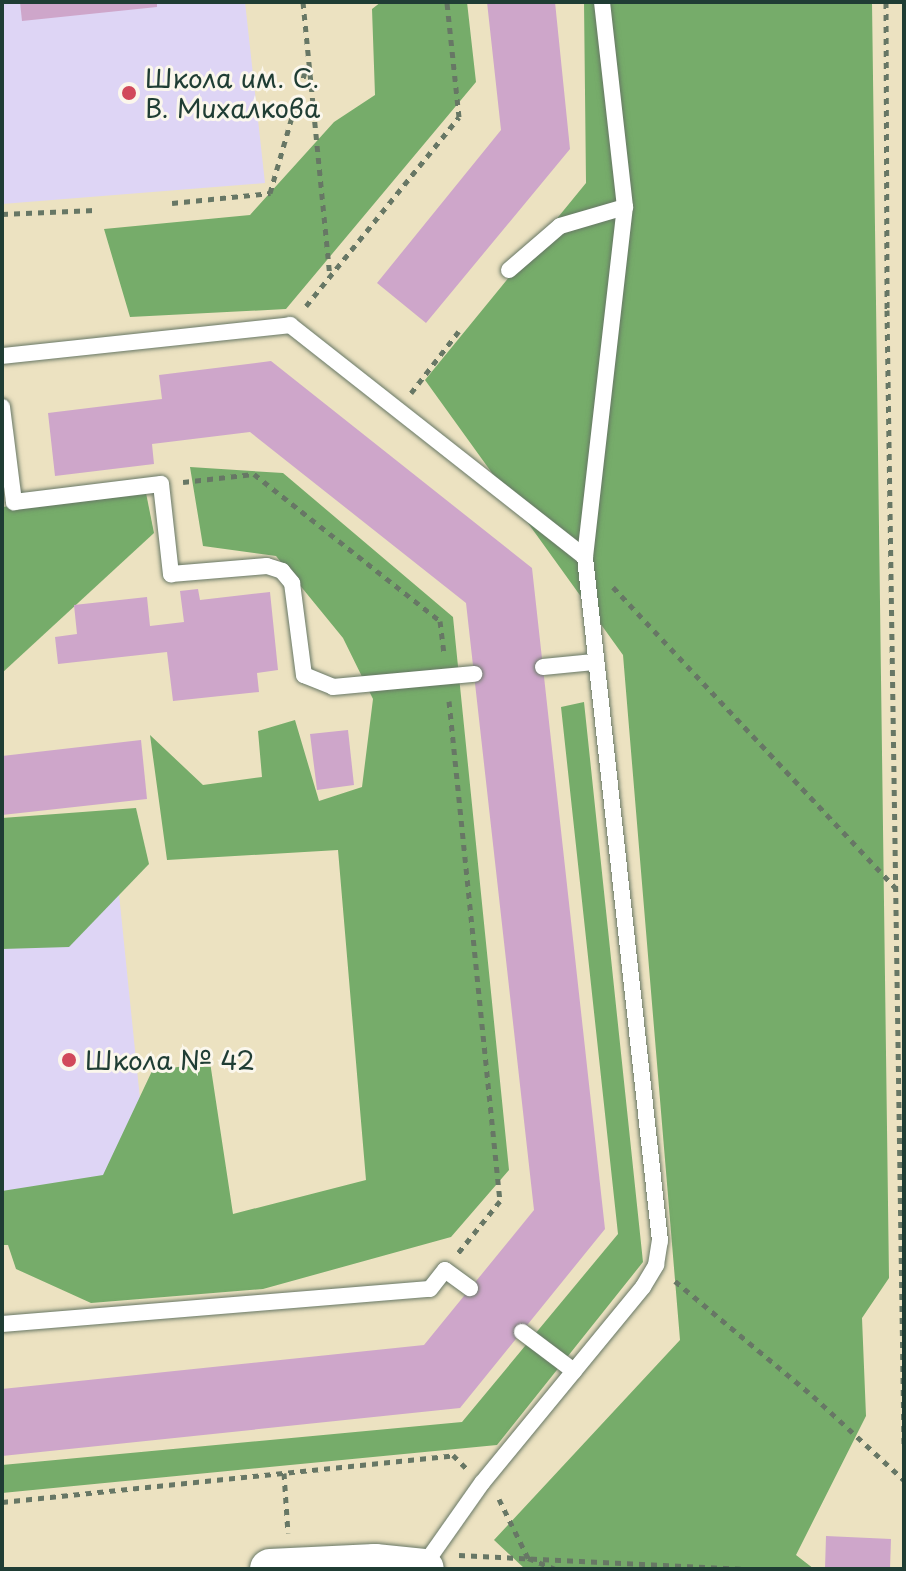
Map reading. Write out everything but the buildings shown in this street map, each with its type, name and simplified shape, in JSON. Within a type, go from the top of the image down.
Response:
[{"type":"street","points":[[279,1553],[375,1564],[425,1563]]},
{"type":"lane","points":[[425,1563],[482,1483],[643,1287],[656,1265],[660,1241],[594,662],[585,557],[625,207],[602,2]]},
{"type":"lane","points":[[509,270],[560,226],[625,207]]},
{"type":"lane","points":[[2,356],[290,325],[585,557]]},
{"type":"lane","points":[[2,407],[8,502],[161,484],[171,574],[267,566],[282,571],[292,583],[304,675],[333,687],[474,674]]},
{"type":"lane","points":[[543,667],[594,662]]},
{"type":"lane","points":[[2,1324],[430,1289],[445,1270],[470,1288]]},
{"type":"lane","points":[[522,1332],[574,1371]]},
{"type":"path","points":[[303,2],[330,277]]},
{"type":"path","points":[[290,325],[459,117],[447,2]]},
{"type":"path","points":[[886,2],[887,310],[904,1448]]},
{"type":"path","points":[[172,203],[270,193],[309,60]]},
{"type":"path","points":[[2,214],[95,210]]},
{"type":"path","points":[[398,411],[459,331]]},
{"type":"path","points":[[161,484],[254,474],[440,621],[500,1201],[442,1273]]},
{"type":"path","points":[[585,557],[898,891]]},
{"type":"path","points":[[656,1265],[813,1396],[904,1480]]},
{"type":"path","points":[[2,1502],[453,1455],[501,1502],[528,1558],[555,1569]]},
{"type":"path","points":[[279,1553],[284,1473]]},
{"type":"path","points":[[425,1563],[528,1558],[741,1569]]},
{"type":"shaded area","name":"Школа им. С. В. Михалкова","points":[[2,2],[245,2],[265,183],[2,204]]},
{"type":"shaded area","name":"Школа № 42","points":[[119,894],[152,1216],[2,1232],[2,905]]},
{"type":"green space","points":[[381,2],[467,2],[476,82],[286,309],[130,317],[104,229],[250,215],[334,122],[375,95],[372,9]]},
{"type":"green space","points":[[584,2],[872,2],[889,1278],[862,1318],[866,1416],[796,1555],[814,1569],[525,1569],[494,1540],[680,1340],[623,655],[425,380],[586,183]]},
{"type":"green space","points":[[190,467],[283,473],[453,617],[509,1170],[451,1237],[263,1289],[91,1303],[16,1269],[8,1245],[2,1245],[2,1191],[103,1175],[152,1071],[210,1062],[233,1214],[366,1180],[338,850],[167,860],[150,735],[203,785],[262,777],[258,731],[295,720],[319,801],[362,787],[373,699],[343,638],[276,556],[203,546]]},
{"type":"green space","points":[[146,493],[154,533],[2,673],[2,507]]},
{"type":"green space","points":[[584,702],[643,1262],[497,1445],[2,1493],[2,1465],[462,1422],[618,1234],[561,707]]},
{"type":"green space","points":[[136,808],[149,864],[69,947],[2,949],[2,818]]},
{"type":"place","name":"Школа им. С. В. Михалкова","points":[[129,93]]},
{"type":"place","name":"Школа № 42","points":[[69,1060]]}]
